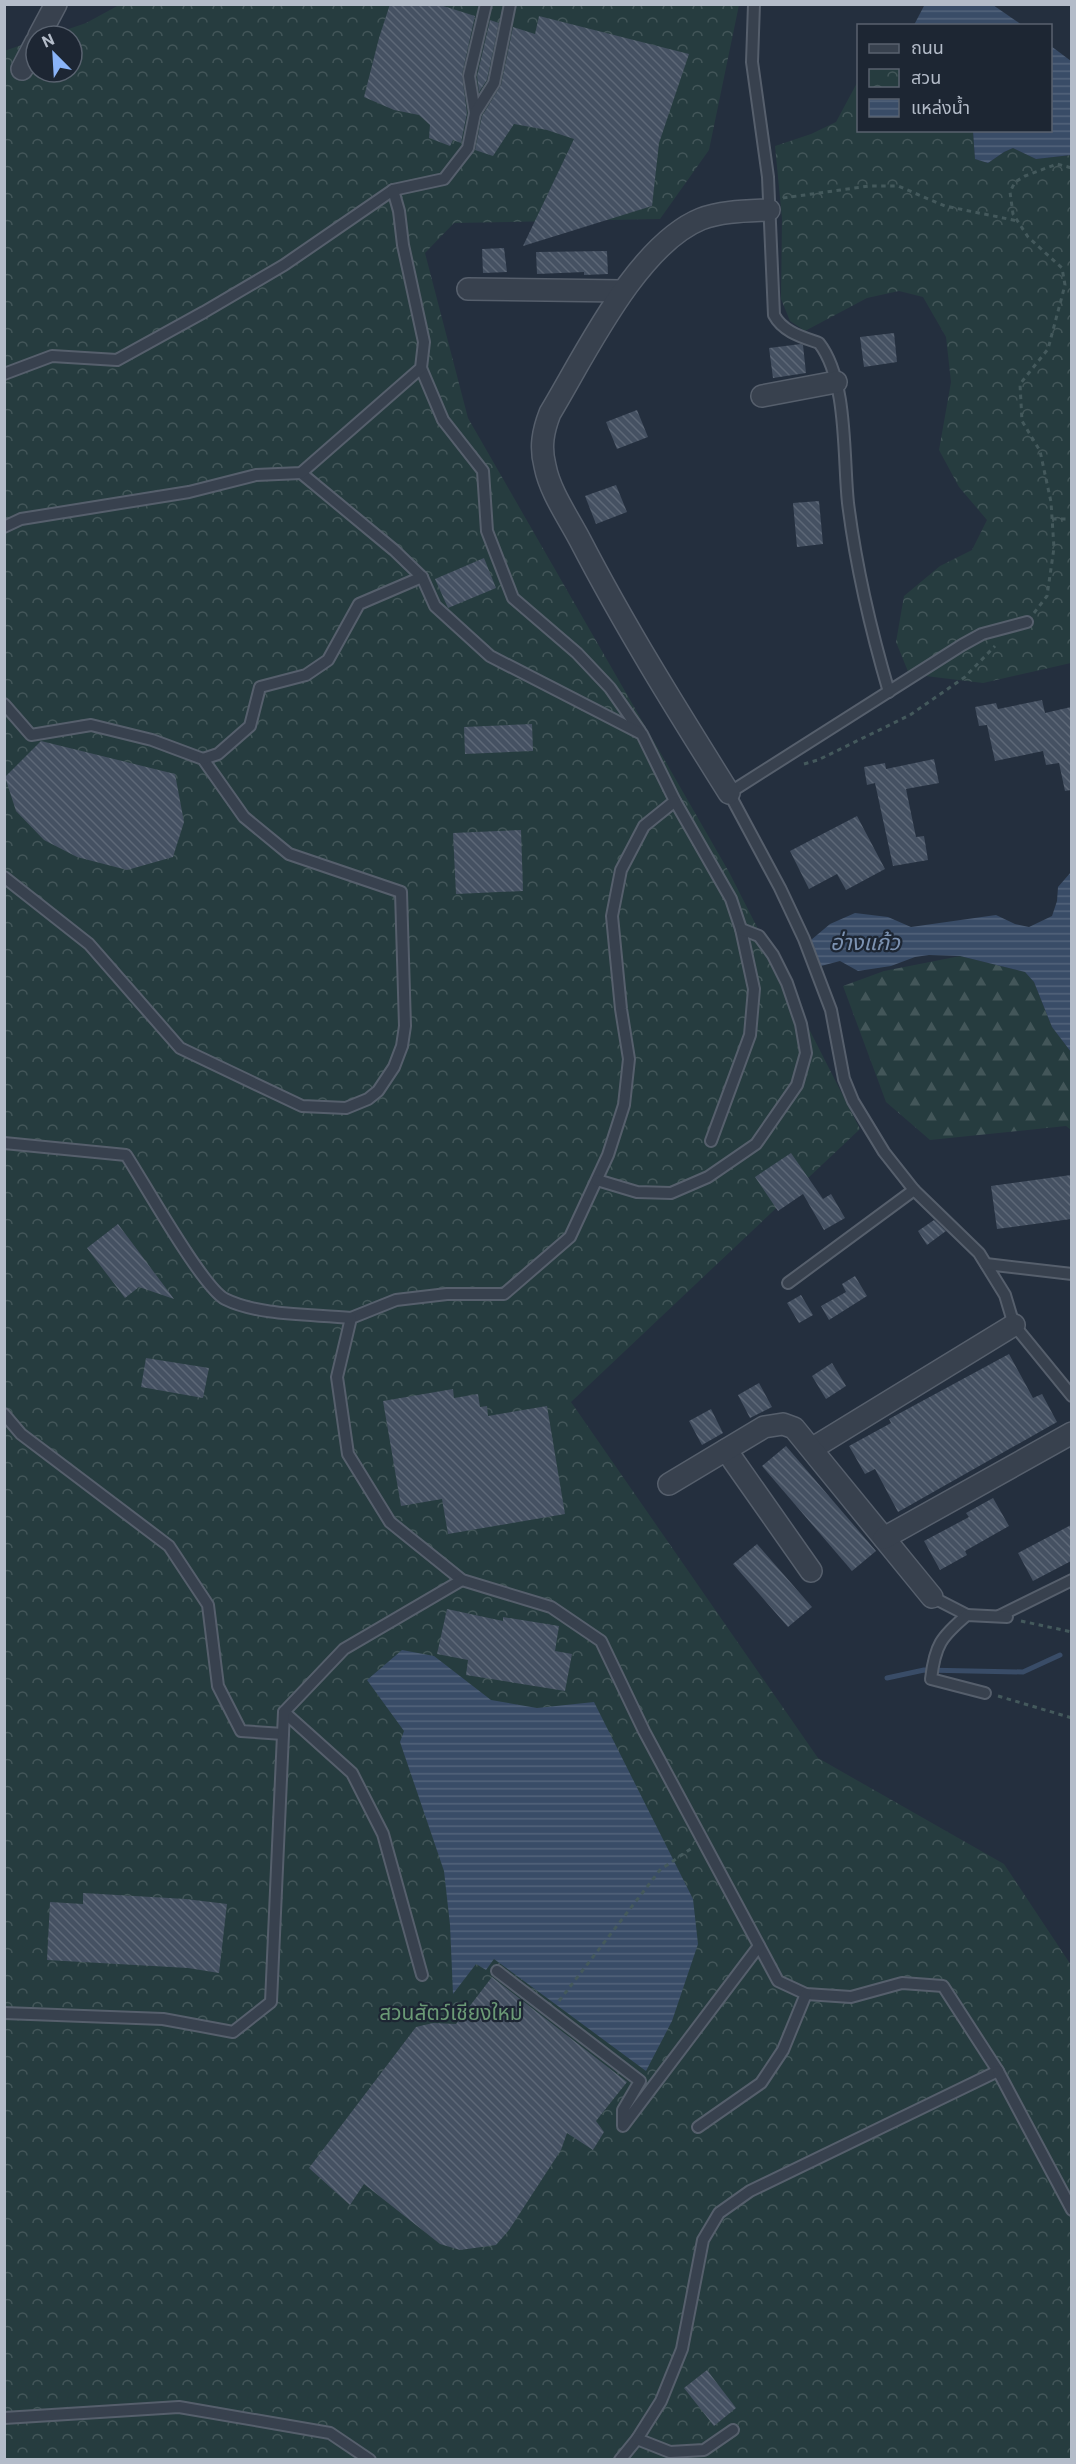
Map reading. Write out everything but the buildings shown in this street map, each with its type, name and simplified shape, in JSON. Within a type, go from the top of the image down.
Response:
[{"type":"street","points":[[45,24],[56,4]]},
{"type":"street","points":[[22,69],[24,65]]},
{"type":"street","points":[[729,793],[659,680],[592,564],[545,468],[542,448],[543,431],[550,413],[623,291],[647,261],[686,227],[703,218],[769,205]]},
{"type":"street","points":[[468,289],[623,291]]},
{"type":"street","points":[[762,396],[836,382]]},
{"type":"street","points":[[813,1448],[1014,1325]]},
{"type":"street","points":[[669,1484],[764,1427],[783,1424],[794,1428],[813,1448],[932,1597]]},
{"type":"street","points":[[884,1538],[1071,1433]]},
{"type":"street","points":[[726,1450],[811,1571]]},
{"type":"lane","points":[[4,374],[52,356],[117,360],[284,265],[393,190],[444,180],[468,148],[475,113],[469,76],[486,4]]},
{"type":"lane","points":[[475,113],[494,83],[510,4]]},
{"type":"lane","points":[[754,4],[753,62],[767,166],[774,315],[783,327],[798,336],[819,343],[831,363],[844,436],[848,503],[865,597],[889,692]]},
{"type":"lane","points":[[393,190],[424,342],[421,368],[443,420],[483,471],[487,531],[513,598],[577,653],[610,688],[642,734],[675,801],[731,899],[741,929],[754,989],[750,1035],[711,1141]]},
{"type":"lane","points":[[4,527],[21,519],[189,492],[256,475],[301,473],[421,368]]},
{"type":"lane","points":[[301,473],[394,549],[422,576],[435,606],[490,656],[642,734]]},
{"type":"lane","points":[[203,759],[218,754],[250,726],[260,687],[306,675],[328,660],[359,604],[422,576]]},
{"type":"lane","points":[[1027,622],[982,634],[962,645],[729,793],[780,888],[804,939],[831,1010],[844,1079],[853,1101],[884,1152],[915,1190],[979,1253],[1005,1295],[1014,1325],[1071,1396]]},
{"type":"lane","points":[[4,704],[31,735],[91,725],[152,740],[203,759],[244,817],[289,854],[401,892],[405,1026],[402,1046],[394,1067],[378,1091],[368,1099],[346,1108],[302,1106],[180,1048],[89,944],[4,877]]},
{"type":"lane","points":[[4,1143],[126,1155],[200,1272],[222,1298],[251,1309],[351,1318],[396,1300],[447,1294],[504,1294],[570,1237],[608,1155],[624,1105],[629,1059],[621,1010],[612,916],[621,870],[644,826],[675,801]]},
{"type":"lane","points":[[597,1180],[637,1192],[671,1193],[708,1177],[756,1144],[797,1085],[806,1053],[801,1024],[788,983],[759,936],[741,929]]},
{"type":"lane","points":[[788,1283],[915,1190]]},
{"type":"lane","points":[[986,1264],[1071,1274]]},
{"type":"lane","points":[[351,1318],[337,1377],[348,1454],[390,1522],[462,1580],[552,1607],[600,1641],[644,1731],[778,1981],[806,1994],[851,1997],[902,1983],[943,1986],[998,2070],[1071,2210]]},
{"type":"lane","points":[[4,1414],[21,1434],[169,1546],[208,1605],[218,1686],[241,1731],[283,1734]]},
{"type":"lane","points":[[4,2013],[163,2019],[233,2032],[271,2002],[284,1712],[344,1649],[462,1580]]},
{"type":"lane","points":[[932,1597],[967,1615],[1003,1617],[1071,1580]]},
{"type":"lane","points":[[967,1615],[947,1632],[934,1654],[931,1679],[985,1693]]},
{"type":"lane","points":[[284,1712],[352,1773],[383,1834],[422,1975]]},
{"type":"lane","points":[[497,1971],[640,2081],[622,2110],[623,2126],[759,1946]]},
{"type":"lane","points":[[698,2127],[761,2083],[783,2050],[806,1994]]},
{"type":"lane","points":[[620,2460],[662,2401],[682,2349],[703,2240],[719,2212],[750,2191],[998,2070]]},
{"type":"lane","points":[[4,2418],[179,2407],[330,2433],[370,2460]]},
{"type":"lane","points":[[637,2439],[670,2452],[704,2450],[733,2430]]},
{"type":"path","points":[[778,762],[793,767],[818,760],[910,715],[965,677],[995,646],[1027,622],[1047,596],[1054,548],[1051,502],[1040,451],[1022,420],[1020,384],[1048,349],[1065,285],[1062,268],[1028,237],[1013,214],[1010,192],[1016,182],[1057,164],[1071,168]]},
{"type":"path","points":[[769,205],[870,186],[898,186],[945,206],[1018,221]]},
{"type":"path","points":[[1052,519],[1071,519]]},
{"type":"path","points":[[1003,1617],[1071,1632]]},
{"type":"path","points":[[985,1693],[1052,1710],[1071,1718]]},
{"type":"path","points":[[561,1998],[660,1870],[703,1840]]},
{"type":"green space","name":"สวนสัตว์เชียงใหม่","points":[[119,5],[739,5],[709,150],[660,219],[454,223],[425,253],[468,418],[729,872],[860,1129],[571,1402],[818,1758],[1004,1864],[1071,1965],[1071,2459],[5,2459],[4,51],[24,44],[24,84],[84,84],[83,24]]},
{"type":"green space","points":[[857,83],[857,132],[973,132],[975,159],[988,163],[1013,148],[1036,159],[1071,155],[1071,663],[983,683],[909,674],[896,642],[904,596],[940,566],[972,550],[987,520],[959,487],[939,450],[951,382],[946,337],[923,297],[899,291],[867,298],[805,331],[790,321],[781,299],[782,219],[775,146],[811,134],[836,122]]},
{"type":"green space","points":[[960,956],[1025,972],[1034,982],[1052,1027],[1071,1052],[1071,1130],[1066,1126],[930,1140],[886,1102],[843,986],[884,971]]},
{"type":"water","points":[[925,4],[993,5],[1021,24],[915,24]]},
{"type":"water","points":[[1052,47],[1071,61],[1071,155],[1036,159],[1013,148],[988,163],[975,159],[973,132],[1052,132]]},
{"type":"water","name":"อ่างแก้ว","points":[[1071,872],[1071,1052],[1052,1027],[1034,982],[1025,972],[960,956],[929,955],[915,957],[891,966],[858,971],[840,961],[821,966],[811,940],[830,924],[855,913],[888,917],[911,927],[996,915],[1015,924],[1029,927],[1052,916],[1057,901],[1058,887]]},
{"type":"water","points":[[402,1650],[434,1656],[491,1700],[537,1708],[594,1702],[693,1899],[698,1944],[672,2021],[646,2071],[494,1959],[486,1970],[476,1964],[453,1994],[450,1925],[444,1871],[400,1742],[404,1731],[367,1680]]},
{"type":"waterway","points":[[887,1678],[924,1670],[1023,1672],[1060,1655]]}]
